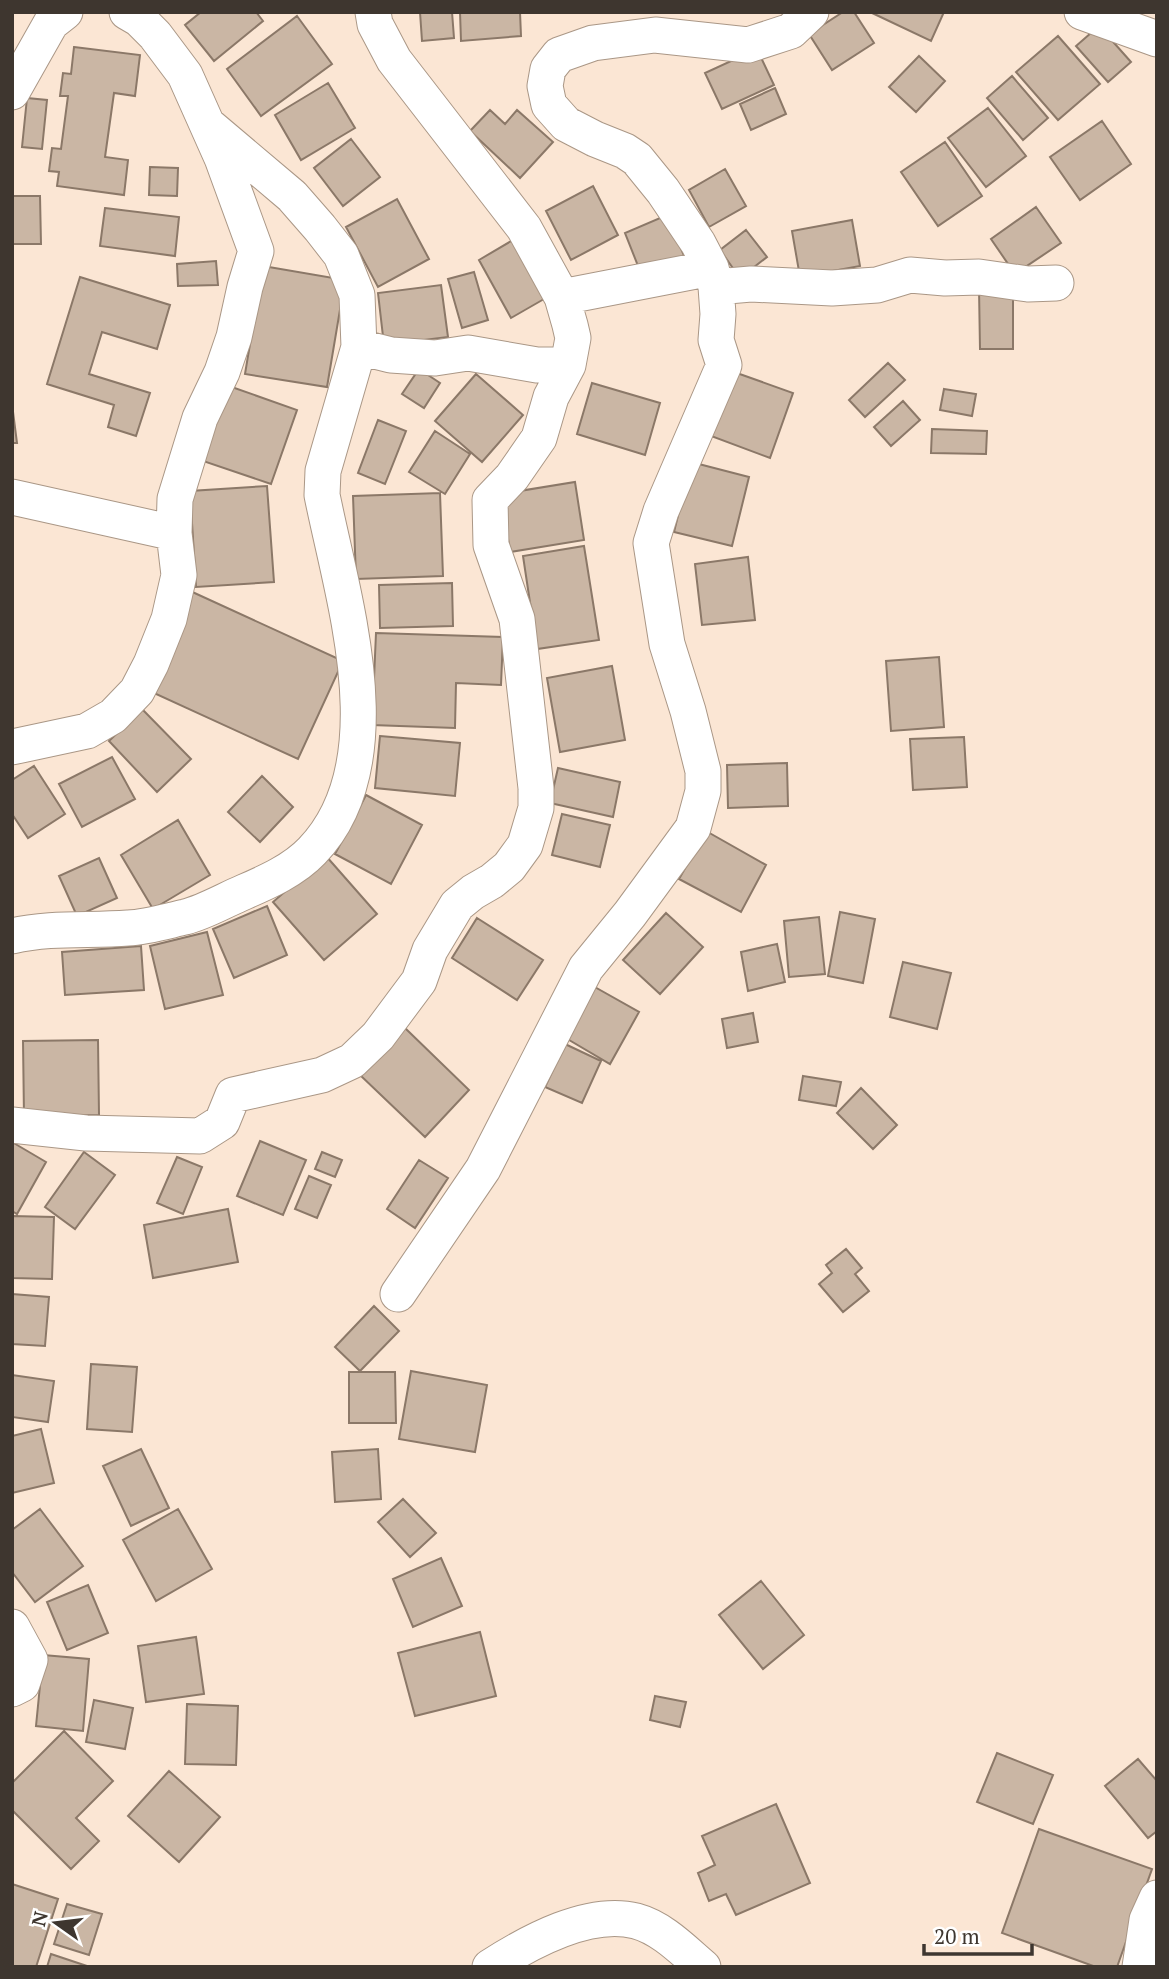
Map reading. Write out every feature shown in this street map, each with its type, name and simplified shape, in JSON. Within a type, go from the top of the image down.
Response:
[{"type":"street","points":[[12,92],[51,23],[65,12]]},
{"type":"street","points":[[12,747],[87,731],[113,716],[137,691],[152,664],[169,619],[179,575],[174,533],[175,499],[200,418],[222,372],[234,337],[256,251],[222,158],[186,75],[155,35],[127,12]]},
{"type":"street","points":[[12,1125],[86,1133],[200,1136],[222,1122],[233,1095],[322,1075],[352,1061],[378,1036],[412,992],[419,981],[430,950],[457,905],[509,867],[525,845],[536,808],[536,788],[517,619],[491,545],[489,500],[512,477],[539,438],[551,397],[568,365],[573,338],[562,297],[524,228],[394,60],[379,32],[373,12]]},
{"type":"street","points":[[398,1294],[483,1169],[586,968],[679,850],[693,828],[703,791],[703,771],[667,643],[652,543],[661,511],[724,365],[716,340],[714,277],[698,243],[663,191],[637,159],[566,124],[549,105],[545,86],[548,69],[559,55],[593,43],[655,35],[748,45],[791,32],[811,12]]},
{"type":"street","points":[[1082,12],[1157,39]]},
{"type":"street","points":[[12,936],[54,929],[130,928],[190,916],[272,880],[310,853],[334,824],[349,792],[356,762],[357,714],[353,644],[322,495],[323,471],[359,347],[357,295],[341,255],[292,196],[208,125]]},
{"type":"street","points":[[562,297],[714,277],[751,284],[832,288],[877,285],[910,275],[979,277],[1027,284],[1056,283]]},
{"type":"street","points":[[359,347],[391,355],[435,358],[468,353],[537,365],[568,365]]},
{"type":"street","points":[[12,497],[174,533]]},
{"type":"street","points":[[12,1627],[30,1660],[22,1684],[12,1689]]},
{"type":"street","points":[[1140,1967],[1147,1920],[1157,1898]]},
{"type":"street","points":[[491,1967],[516,1950],[579,1923],[610,1918],[637,1921],[661,1932],[703,1967]]},
{"type":"building","points":[[201,12],[256,12],[263,21],[214,61],[185,25]]},
{"type":"building","points":[[420,12],[452,12],[454,38],[422,41]]},
{"type":"building","points":[[460,12],[520,12],[521,36],[461,41]]},
{"type":"building","points":[[843,12],[854,12],[874,43],[832,70],[809,34]]},
{"type":"building","points":[[870,12],[944,12],[931,41]]},
{"type":"building","points":[[297,16],[332,64],[261,116],[227,69]]},
{"type":"building","points":[[1099,26],[1131,62],[1108,82],[1076,46]]},
{"type":"building","points":[[1058,36],[1100,84],[1058,120],[1016,72]]},
{"type":"building","points":[[74,47],[140,55],[135,96],[114,93],[105,157],[128,160],[124,195],[57,186],[59,172],[49,171],[52,148],[61,149],[68,96],[60,96],[63,73],[71,74]]},
{"type":"building","points":[[757,49],[774,85],[722,109],[705,73]]},
{"type":"building","points":[[919,56],[945,81],[916,112],[889,87]]},
{"type":"building","points":[[1012,76],[1048,118],[1023,140],[987,98]]},
{"type":"building","points":[[328,83],[355,128],[301,160],[275,115]]},
{"type":"building","points":[[775,88],[786,114],[751,130],[740,104]]},
{"type":"building","points":[[27,98],[47,100],[42,149],[22,147]]},
{"type":"building","points":[[988,108],[1026,156],[986,187],[948,138]]},
{"type":"building","points":[[490,110],[505,124],[517,110],[553,142],[520,178],[470,131]]},
{"type":"building","points":[[1102,121],[1131,164],[1080,200],[1050,157]]},
{"type":"building","points":[[351,139],[380,177],[343,206],[314,168]]},
{"type":"building","points":[[945,142],[982,196],[938,226],[901,172]]},
{"type":"building","points":[[150,167],[178,168],[177,196],[149,195]]},
{"type":"building","points":[[725,169],[746,206],[709,227],[689,190]]},
{"type":"building","points":[[593,186],[618,235],[571,260],[546,211]]},
{"type":"building","points":[[12,196],[40,196],[41,244],[12,244]]},
{"type":"building","points":[[397,199],[429,259],[378,287],[346,227]]},
{"type":"building","points":[[1036,207],[1061,243],[1015,274],[991,239]]},
{"type":"building","points":[[105,208],[179,217],[175,256],[100,246]]},
{"type":"building","points":[[667,215],[685,258],[642,276],[625,233]]},
{"type":"building","points":[[852,220],[860,266],[800,277],[792,231]]},
{"type":"building","points":[[746,230],[767,257],[740,278],[720,250]]},
{"type":"building","points":[[518,237],[551,295],[511,318],[479,260]]},
{"type":"building","points":[[216,261],[218,285],[178,286],[177,264]]},
{"type":"building","points":[[263,266],[345,280],[327,387],[245,374]]},
{"type":"building","points":[[474,272],[488,320],[462,328],[448,279]]},
{"type":"building","points":[[80,277],[170,305],[157,349],[102,332],[89,374],[150,393],[136,436],[108,427],[114,405],[47,384]]},
{"type":"building","points":[[441,285],[448,337],[384,345],[378,293]]},
{"type":"building","points":[[1013,287],[1013,349],[980,349],[979,288]]},
{"type":"building","points":[[888,363],[905,380],[865,417],[849,400]]},
{"type":"building","points":[[419,369],[440,383],[424,408],[402,394]]},
{"type":"building","points":[[734,372],[793,393],[770,458],[711,436]]},
{"type":"building","points":[[476,374],[523,415],[482,462],[435,421]]},
{"type":"building","points":[[592,383],[660,403],[645,455],[577,434]]},
{"type":"building","points":[[226,385],[297,410],[271,484],[200,460]]},
{"type":"building","points":[[944,389],[976,394],[972,416],[940,410]]},
{"type":"building","points":[[903,401],[920,420],[891,446],[874,427]]},
{"type":"building","points":[[12,404],[17,443],[12,443]]},
{"type":"building","points":[[378,420],[406,431],[385,484],[358,473]]},
{"type":"building","points":[[932,429],[987,431],[986,454],[931,453]]},
{"type":"building","points":[[435,431],[470,454],[445,494],[409,472]]},
{"type":"building","points":[[691,462],[749,477],[732,546],[674,532]]},
{"type":"building","points":[[575,482],[584,540],[510,552],[501,494]]},
{"type":"building","points":[[267,486],[274,582],[196,587],[190,491]]},
{"type":"building","points":[[440,493],[443,576],[356,579],[353,496]]},
{"type":"building","points":[[584,546],[599,640],[537,649],[523,556]]},
{"type":"building","points":[[748,557],[755,620],[702,625],[695,564]]},
{"type":"building","points":[[452,583],[453,626],[380,628],[379,585]]},
{"type":"building","points":[[188,590],[343,661],[298,759],[143,688]]},
{"type":"building","points":[[376,633],[503,637],[501,685],[456,683],[455,728],[372,725]]},
{"type":"building","points":[[939,657],[944,727],[891,731],[886,661]]},
{"type":"building","points":[[612,666],[625,740],[560,752],[547,678]]},
{"type":"building","points":[[142,709],[191,759],[157,792],[109,741]]},
{"type":"building","points":[[380,736],[460,743],[455,796],[375,788]]},
{"type":"building","points":[[964,737],[967,787],[913,790],[910,739]]},
{"type":"building","points":[[112,757],[135,799],[82,827],[59,784]]},
{"type":"building","points":[[787,763],[788,806],[728,808],[727,765]]},
{"type":"building","points":[[34,766],[65,814],[28,838],[12,814],[12,780]]},
{"type":"building","points":[[558,768],[620,782],[613,817],[550,803]]},
{"type":"building","points":[[262,776],[293,807],[260,842],[228,812]]},
{"type":"building","points":[[366,795],[422,825],[391,884],[335,854]]},
{"type":"building","points":[[562,814],[610,825],[600,867],[552,855]]},
{"type":"building","points":[[178,820],[210,875],[153,909],[121,855]]},
{"type":"building","points":[[706,831],[766,865],[741,912],[679,879]]},
{"type":"building","points":[[326,856],[377,914],[324,960],[273,902]]},
{"type":"building","points":[[99,858],[117,898],[77,916],[59,876]]},
{"type":"building","points":[[267,906],[287,955],[234,978],[213,929]]},
{"type":"building","points":[[840,912],[875,919],[863,983],[828,976]]},
{"type":"building","points":[[666,913],[703,947],[660,994],[623,960]]},
{"type":"building","points":[[819,917],[825,974],[789,977],[784,921]]},
{"type":"building","points":[[477,918],[543,960],[517,1000],[452,958]]},
{"type":"building","points":[[207,932],[223,995],[165,1009],[150,946]]},
{"type":"building","points":[[777,944],[785,982],[748,991],[741,952]]},
{"type":"building","points":[[141,946],[144,990],[65,995],[62,952]]},
{"type":"building","points":[[903,962],[951,973],[937,1029],[890,1017]]},
{"type":"building","points":[[593,986],[639,1012],[610,1064],[564,1037]]},
{"type":"building","points":[[753,1013],[758,1042],[727,1048],[722,1019]]},
{"type":"building","points":[[405,1028],[469,1090],[425,1137],[360,1075]]},
{"type":"building","points":[[98,1040],[99,1115],[24,1116],[23,1041]]},
{"type":"building","points":[[565,1044],[601,1061],[582,1103],[545,1087]]},
{"type":"building","points":[[803,1076],[841,1082],[836,1106],[799,1100]]},
{"type":"building","points":[[861,1088],[897,1125],[873,1149],[837,1113]]},
{"type":"building","points":[[260,1141],[306,1160],[283,1215],[237,1196]]},
{"type":"building","points":[[12,1142],[46,1162],[17,1214],[12,1211]]},
{"type":"building","points":[[84,1152],[115,1175],[75,1229],[45,1207]]},
{"type":"building","points":[[322,1152],[342,1160],[335,1177],[315,1169]]},
{"type":"building","points":[[177,1157],[202,1167],[183,1214],[157,1203]]},
{"type":"building","points":[[419,1160],[448,1178],[415,1228],[387,1209]]},
{"type":"building","points":[[309,1176],[331,1185],[317,1218],[295,1209]]},
{"type":"building","points":[[228,1209],[238,1262],[153,1278],[144,1225]]},
{"type":"building","points":[[12,1216],[54,1217],[52,1279],[12,1278]]},
{"type":"building","points":[[846,1249],[862,1268],[855,1274],[869,1291],[843,1312],[819,1284],[832,1273],[826,1265]]},
{"type":"building","points":[[12,1294],[49,1297],[45,1346],[12,1344]]},
{"type":"building","points":[[374,1306],[399,1331],[360,1371],[335,1347]]},
{"type":"building","points":[[91,1364],[137,1367],[132,1432],[87,1429]]},
{"type":"building","points":[[411,1371],[487,1385],[475,1452],[399,1439]]},
{"type":"building","points":[[349,1372],[395,1372],[396,1423],[349,1423]]},
{"type":"building","points":[[12,1375],[54,1381],[48,1422],[12,1417]]},
{"type":"building","points":[[41,1429],[54,1483],[12,1493],[12,1436]]},
{"type":"building","points":[[141,1449],[169,1508],[131,1526],[103,1466]]},
{"type":"building","points":[[378,1449],[381,1499],[335,1502],[332,1452]]},
{"type":"building","points":[[403,1499],[436,1533],[410,1557],[378,1522]]},
{"type":"building","points":[[40,1509],[83,1566],[35,1602],[12,1572],[12,1530]]},
{"type":"building","points":[[178,1509],[212,1569],[156,1601],[123,1540]]},
{"type":"building","points":[[441,1558],[462,1606],[413,1627],[393,1579]]},
{"type":"building","points":[[761,1581],[804,1635],[763,1669],[719,1615]]},
{"type":"building","points":[[88,1585],[108,1633],[67,1650],[47,1602]]},
{"type":"building","points":[[480,1632],[496,1696],[415,1716],[398,1653]]},
{"type":"building","points":[[196,1637],[204,1694],[146,1702],[138,1646]]},
{"type":"building","points":[[43,1655],[89,1659],[83,1731],[36,1726]]},
{"type":"building","points":[[655,1696],[686,1702],[680,1727],[650,1720]]},
{"type":"building","points":[[94,1700],[133,1708],[125,1749],[86,1742]]},
{"type":"building","points":[[187,1704],[238,1706],[236,1765],[185,1764]]},
{"type":"building","points":[[64,1731],[113,1781],[76,1818],[99,1841],[71,1869],[12,1810],[12,1783]]},
{"type":"building","points":[[997,1753],[1053,1775],[1033,1824],[977,1802]]},
{"type":"building","points":[[1138,1759],[1157,1781],[1157,1831],[1148,1838],[1105,1786]]},
{"type":"building","points":[[169,1771],[220,1817],[179,1862],[128,1816]]},
{"type":"building","points":[[776,1804],[810,1883],[736,1915],[726,1894],[709,1901],[698,1873],[715,1865],[702,1836]]},
{"type":"building","points":[[1039,1829],[1152,1869],[1117,1967],[1096,1967],[1002,1933]]},
{"type":"building","points":[[12,1884],[58,1899],[36,1967],[12,1967]]},
{"type":"building","points":[[67,1904],[102,1914],[89,1955],[54,1944]]},
{"type":"building","points":[[51,1954],[90,1967],[47,1967]]}]
